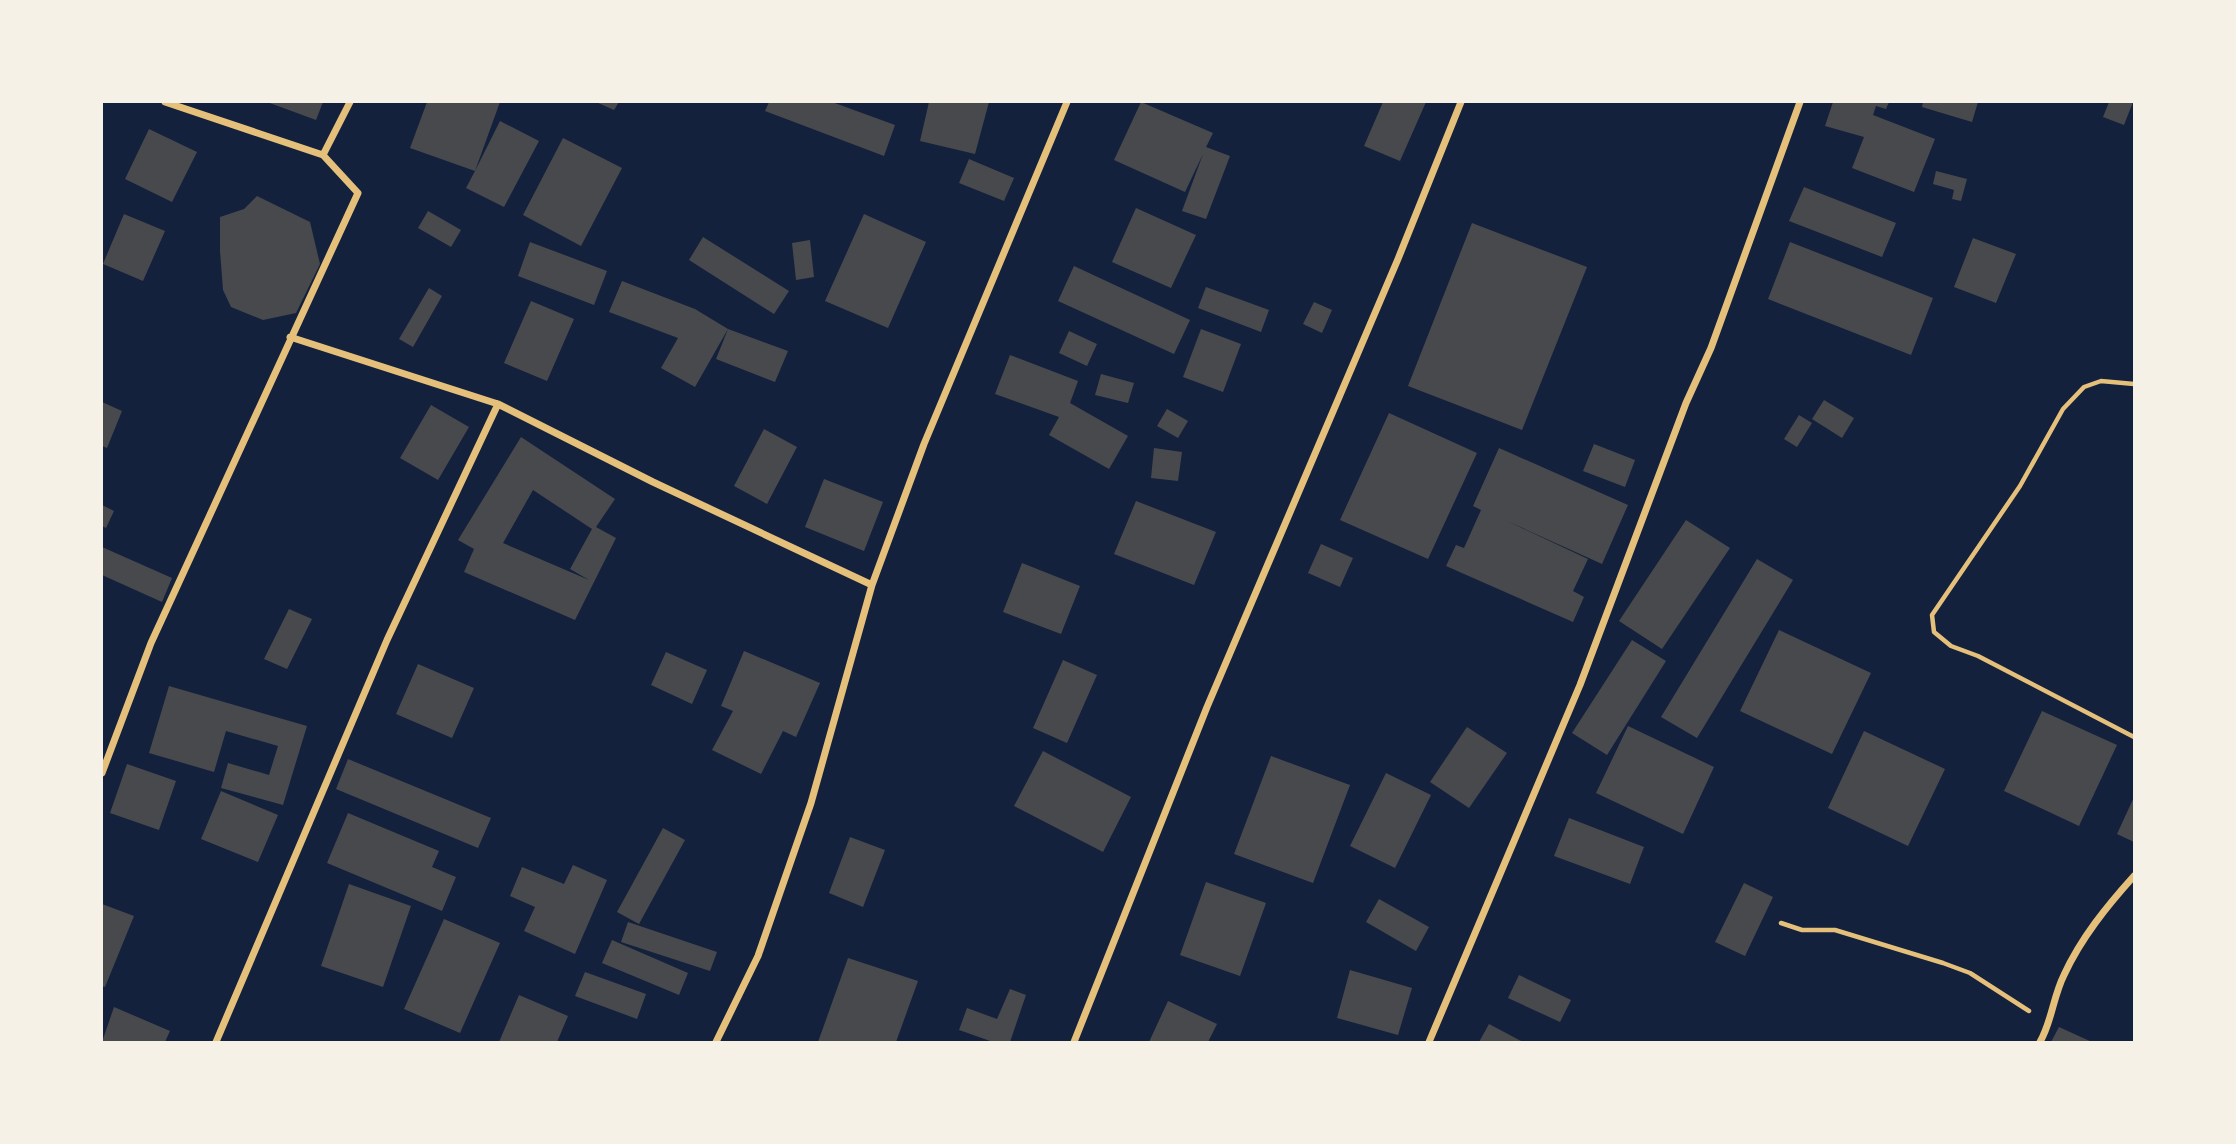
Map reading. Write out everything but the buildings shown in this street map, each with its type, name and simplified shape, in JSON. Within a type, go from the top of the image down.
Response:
[{"type":"street","points":[[102,774],[151,643],[358,192],[324,155],[165,102]]},
{"type":"street","points":[[324,155],[349,102]]},
{"type":"street","points":[[716,1042],[758,956],[806,816],[872,585],[924,444],[1067,102]]},
{"type":"street","points":[[1074,1042],[1207,707],[1398,260],[1461,102]]},
{"type":"street","points":[[1429,1042],[1580,685],[1668,459],[1686,403],[1716,335],[1800,102]]},
{"type":"street","points":[[290,337],[498,404],[653,482],[872,585]]},
{"type":"street","points":[[216,1042],[387,640],[498,404]]},
{"type":"street","points":[[2040,1042],[2049,1027],[2063,976],[2101,913],[2134,876]]},
{"type":"path","points":[[2134,384],[2101,381],[2084,387],[2063,409],[2020,485],[1992,522],[1932,615],[1934,632],[1951,646],[1979,656],[2134,737]]},
{"type":"path","points":[[1781,923],[1802,930],[1835,930],[1969,973],[2005,994],[2049,1027]]}]
